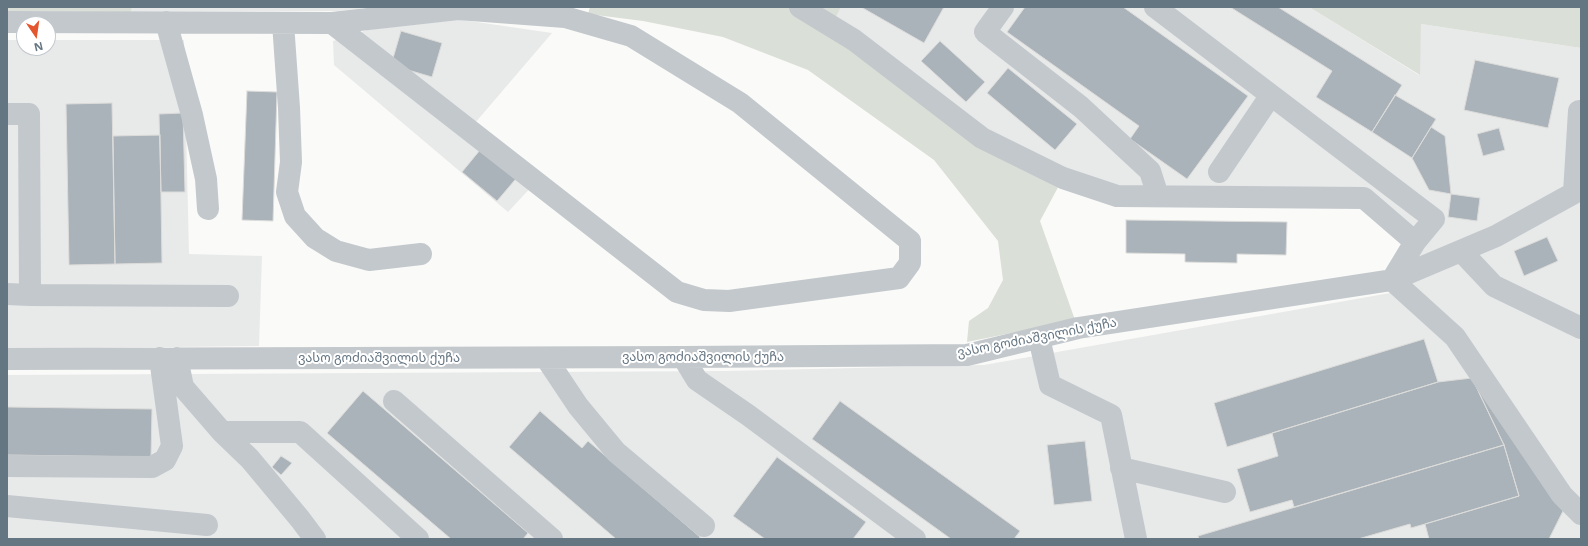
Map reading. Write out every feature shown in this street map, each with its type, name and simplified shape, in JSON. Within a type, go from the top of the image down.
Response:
[{"type":"street","points":[[800,7],[854,40],[982,138],[1063,178],[1117,196],[1364,198],[1415,242]]},
{"type":"street","points":[[1003,7],[985,32],[1081,107],[1150,171],[1158,196]]},
{"type":"street","points":[[1155,7],[1434,219],[1415,242],[1392,280],[1455,337],[1562,495],[1581,514]]},
{"type":"street","points":[[7,22],[332,23],[458,9],[565,17],[631,36],[740,103],[910,242],[910,263],[899,278],[729,300],[704,300],[677,292],[332,23]]},
{"type":"street","points":[[166,22],[192,115],[206,179],[208,209]]},
{"type":"street","points":[[283,23],[291,162],[287,192],[295,216],[315,238],[336,251],[369,260],[421,254]]},
{"type":"street","points":[[1219,172],[1272,95]]},
{"type":"street","name":"ვასო გოძიაშვილის ქუჩა","points":[[7,359],[683,358],[967,355],[1078,328],[1392,280],[1496,236],[1574,193],[1579,111]]},
{"type":"street","points":[[7,114],[29,114],[30,294]]},
{"type":"street","points":[[1461,251],[1494,286],[1581,328]]},
{"type":"street","points":[[7,294],[228,296]]},
{"type":"street","points":[[1039,338],[1050,385],[1111,415],[1136,539]]},
{"type":"street","points":[[168,358],[184,387],[222,432],[250,459],[300,519],[314,539]]},
{"type":"street","points":[[7,466],[152,467],[165,460],[172,446],[168,358]]},
{"type":"street","points":[[546,358],[578,406],[616,452],[704,526]]},
{"type":"street","points":[[683,358],[697,380],[748,415],[915,539]]},
{"type":"street","points":[[394,401],[552,539]]},
{"type":"street","points":[[222,432],[300,432],[418,539]]},
{"type":"street","points":[[1121,468],[1225,492]]},
{"type":"street","points":[[7,506],[207,526]]},
{"type":"shaded area","points":[[7,7],[132,7],[131,12],[7,11]]},
{"type":"shaded area","points":[[132,7],[376,7],[338,11],[131,12]]},
{"type":"shaded area","points":[[590,7],[841,7],[831,27],[1063,178],[1040,221],[1075,320],[967,342],[969,321],[988,308],[1003,280],[998,241],[934,160],[808,70],[723,37],[643,21],[588,14]]},
{"type":"shaded area","points":[[841,7],[1309,7],[1419,75],[1421,24],[1581,48],[1581,539],[7,539],[7,375],[726,371],[984,365],[1390,293],[1392,280],[1415,242],[1364,198],[1155,194],[1063,178],[831,27]]},
{"type":"shaded area","points":[[1309,7],[1581,7],[1581,48],[1421,24],[1420,75]]},
{"type":"shaded area","points":[[449,18],[552,33],[469,130],[536,182],[508,212],[334,65],[333,41],[367,30]]},
{"type":"shaded area","points":[[7,40],[16,40],[16,56],[56,56],[56,40],[184,40],[189,254],[262,256],[259,346],[7,349]]},
{"type":"building","points":[[861,7],[944,7],[924,43]]},
{"type":"building","points":[[1025,7],[1123,7],[1248,96],[1187,179],[1130,139],[1139,126],[1007,32]]},
{"type":"building","points":[[1230,7],[1278,7],[1402,85],[1372,132],[1316,97],[1332,71]]},
{"type":"building","points":[[401,31],[442,43],[432,77],[391,65]]},
{"type":"building","points":[[940,41],[985,82],[966,102],[921,61]]},
{"type":"building","points":[[1475,60],[1559,78],[1548,128],[1464,110]]},
{"type":"building","points":[[1008,68],[1077,124],[1055,150],[987,93]]},
{"type":"building","points":[[247,91],[277,92],[273,221],[242,220]]},
{"type":"building","points":[[1395,95],[1436,119],[1412,158],[1372,132]]},
{"type":"building","points":[[112,103],[115,264],[69,265],[66,104]]},
{"type":"building","points":[[183,113],[185,192],[161,192],[159,114]]},
{"type":"building","points":[[1431,127],[1445,136],[1451,194],[1429,190],[1412,158]]},
{"type":"building","points":[[1499,128],[1505,150],[1483,156],[1477,134]]},
{"type":"building","points":[[160,135],[162,263],[115,264],[113,136]]},
{"type":"building","points":[[485,144],[520,174],[497,201],[462,172]]},
{"type":"building","points":[[1451,194],[1480,198],[1477,221],[1448,217]]},
{"type":"building","points":[[1126,220],[1287,222],[1286,255],[1237,254],[1237,263],[1185,262],[1185,254],[1126,253]]},
{"type":"building","points":[[1547,237],[1558,261],[1524,276],[1514,251]]},
{"type":"building","points":[[1424,339],[1438,382],[1227,447],[1214,403]]},
{"type":"building","points":[[1472,378],[1563,511],[1549,539],[1429,539],[1425,524],[1519,496],[1504,445]]},
{"type":"building","points":[[1472,378],[1504,445],[1294,507],[1292,500],[1250,512],[1237,469],[1278,456],[1272,433],[1438,382]]},
{"type":"building","points":[[363,391],[528,533],[523,539],[451,539],[327,433]]},
{"type":"building","points":[[840,401],[1020,531],[1014,539],[951,539],[812,439]]},
{"type":"building","points":[[7,407],[152,409],[151,457],[7,455]]},
{"type":"building","points":[[540,411],[582,448],[588,441],[700,537],[699,539],[616,539],[509,447]]},
{"type":"building","points":[[1085,441],[1092,501],[1054,505],[1047,445]]},
{"type":"building","points":[[1504,445],[1519,496],[1425,524],[1411,528],[1410,524],[1358,539],[1199,539],[1198,536]]},
{"type":"building","points":[[281,456],[292,463],[281,475],[272,467]]},
{"type":"building","points":[[777,457],[866,522],[853,539],[765,539],[733,516]]}]
